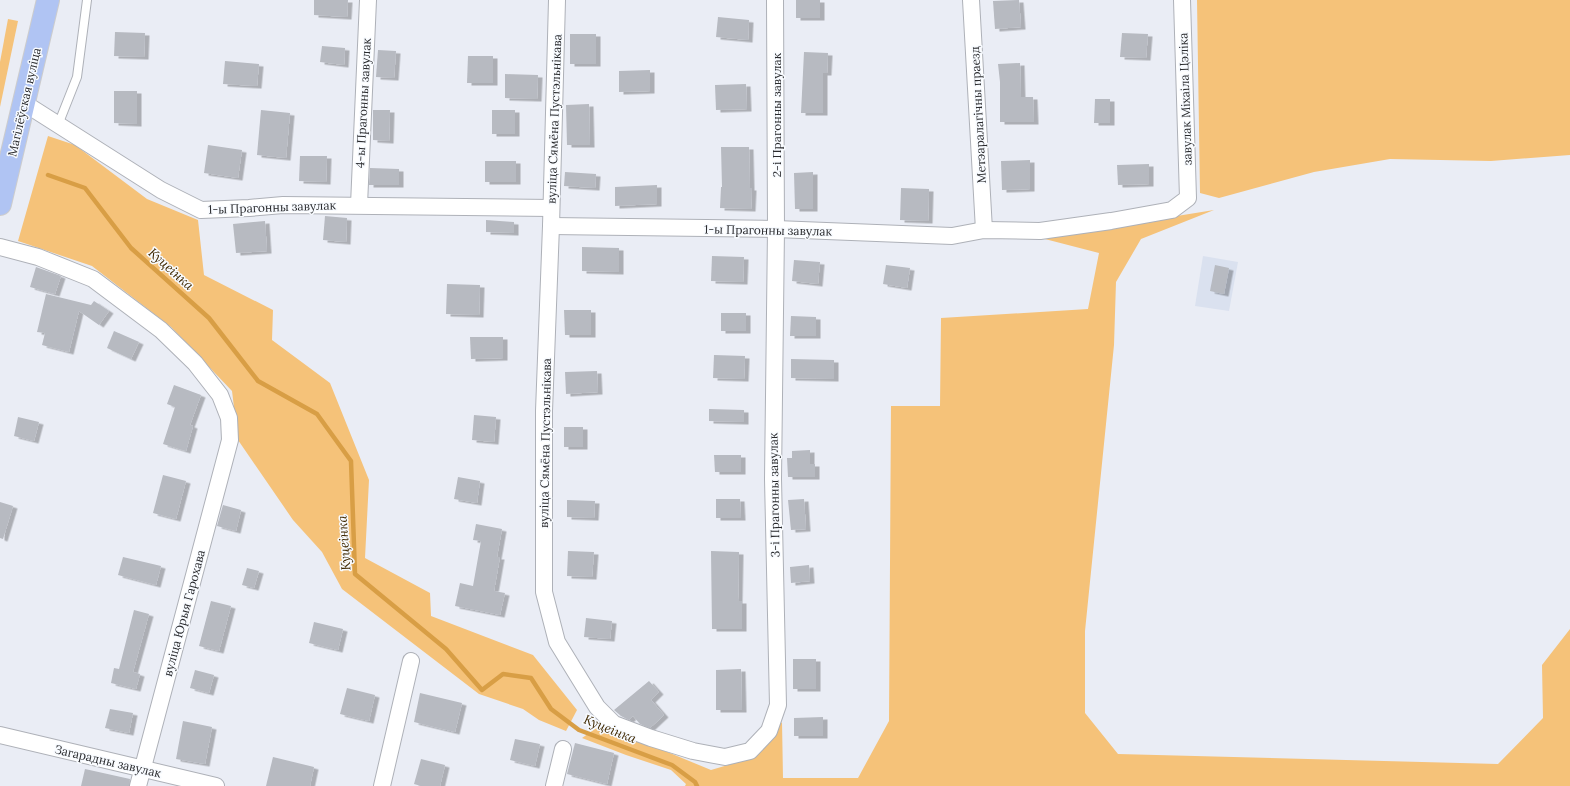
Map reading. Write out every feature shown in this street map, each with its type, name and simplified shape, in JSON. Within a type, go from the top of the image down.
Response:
[{"type":"main road","name":"Магілёўская вуліца","points":[[0,204],[48,0]]},
{"type":"street","name":"4-ы Прагонны завулак","points":[[359,205],[368,0]]},
{"type":"street","name":"вуліца Сямёна Пустэльнікава","points":[[557,0],[544,411],[544,592],[557,642],[597,707],[614,724],[651,738],[693,751],[726,757],[750,751]]},
{"type":"street","name":"2-і Прагонны завулак","points":[[775,0],[776,229]]},
{"type":"street","name":"Метэаралагічны праезд","points":[[971,0],[984,230]]},
{"type":"street","name":"завулак Міхаіла Цэліка","points":[[1182,0],[1188,198]]},
{"type":"street","name":"1-ы Прагонны завулак","points":[[24,103],[162,190],[201,210],[283,205],[551,208]]},
{"type":"street","name":"1-ы Прагонны завулак","points":[[551,226],[776,229],[952,236],[984,230],[1040,231],[1111,221],[1172,210],[1188,198]]},
{"type":"street","name":"3-і Прагонны завулак","points":[[750,751],[769,731],[778,705],[773,479],[776,229]]},
{"type":"street","name":"вуліца Юрыя Гарохава","points":[[0,247],[38,257],[93,279],[161,330],[195,363],[220,395],[229,418],[230,440],[138,786]]},
{"type":"street","points":[[382,786],[411,661]]},
{"type":"street","name":"Загарадны завулак","points":[[0,735],[216,786]]},
{"type":"street","points":[[554,786],[563,749]]},
{"type":"lane","points":[[58,125],[77,77],[87,0]]},
{"type":"shaded area","points":[[1197,0],[1570,0],[1570,155],[1491,161],[1390,159],[1314,172],[1219,198],[1200,193]]},
{"type":"shaded area","points":[[8,19],[18,21],[0,107],[0,62]]},
{"type":"shaded area","points":[[48,136],[75,145],[147,199],[198,220],[204,275],[273,310],[272,340],[330,383],[369,480],[365,558],[430,593],[431,616],[533,655],[577,710],[566,731],[539,720],[523,709],[479,694],[342,589],[322,552],[293,520],[238,440],[232,391],[171,327],[92,266],[18,241]]},
{"type":"shaded area","points":[[1214,210],[1141,239],[1116,282],[1114,345],[1085,631],[1085,713],[1118,754],[1498,764],[1543,718],[1542,665],[1570,629],[1570,786],[685,786],[686,784],[671,770],[582,738],[598,727],[665,751],[711,770],[755,757],[782,722],[783,778],[858,778],[889,721],[891,406],[940,406],[941,318],[1088,309],[1099,253],[1041,238]]},
{"type":"shaded area","points":[[1203,256],[1238,262],[1229,311],[1195,306]]},
{"type":"building","points":[[314,0],[348,0],[347,17],[314,15]]},
{"type":"building","points":[[796,0],[820,0],[820,18],[796,18]]},
{"type":"building","points":[[1019,0],[1021,27],[995,29],[993,1]]},
{"type":"building","points":[[718,17],[749,20],[748,40],[716,37]]},
{"type":"building","points":[[115,32],[145,33],[144,57],[114,56]]},
{"type":"building","points":[[1122,33],[1148,34],[1146,58],[1120,57]]},
{"type":"building","points":[[570,34],[596,34],[596,64],[570,64]]},
{"type":"building","points":[[322,46],[345,48],[344,65],[320,62]]},
{"type":"building","points":[[378,50],[396,51],[394,78],[376,77]]},
{"type":"building","points":[[804,52],[828,53],[827,73],[823,73],[823,113],[801,113]]},
{"type":"building","points":[[468,56],[493,56],[493,83],[467,83]]},
{"type":"building","points":[[225,61],[259,64],[257,86],[223,84]]},
{"type":"building","points":[[1020,63],[1021,97],[1033,97],[1034,122],[1000,122],[1000,82],[998,64]]},
{"type":"building","points":[[650,70],[650,91],[619,92],[619,71]]},
{"type":"building","points":[[505,74],[538,75],[537,99],[505,98]]},
{"type":"building","points":[[746,84],[747,109],[716,110],[715,85]]},
{"type":"building","points":[[114,91],[137,91],[137,124],[114,123]]},
{"type":"building","points":[[1095,99],[1110,99],[1110,123],[1094,123]]},
{"type":"building","points":[[589,104],[590,145],[567,145],[566,105]]},
{"type":"building","points":[[261,110],[290,113],[286,158],[257,155]]},
{"type":"building","points":[[373,110],[390,110],[389,141],[373,140]]},
{"type":"building","points":[[492,110],[515,110],[515,134],[492,134]]},
{"type":"building","points":[[208,145],[242,150],[238,178],[204,173]]},
{"type":"building","points":[[721,147],[749,147],[750,188],[752,188],[751,209],[720,208],[722,187]]},
{"type":"building","points":[[300,156],[327,156],[326,182],[299,181]]},
{"type":"building","points":[[1030,160],[1030,189],[1002,190],[1001,161]]},
{"type":"building","points":[[485,161],[516,161],[516,182],[485,182]]},
{"type":"building","points":[[1149,164],[1149,184],[1118,185],[1117,165]]},
{"type":"building","points":[[370,168],[399,169],[399,185],[369,185]]},
{"type":"building","points":[[565,172],[596,174],[595,188],[564,186]]},
{"type":"building","points":[[813,172],[813,209],[795,209],[794,173]]},
{"type":"building","points":[[657,185],[657,204],[615,206],[615,187]]},
{"type":"building","points":[[901,188],[929,189],[928,221],[900,220]]},
{"type":"building","points":[[325,216],[347,218],[346,242],[323,240]]},
{"type":"building","points":[[486,220],[514,222],[514,233],[486,232]]},
{"type":"building","points":[[265,221],[267,251],[236,253],[233,224]]},
{"type":"building","points":[[582,247],[619,248],[619,272],[582,271]]},
{"type":"building","points":[[712,256],[744,257],[743,282],[711,281]]},
{"type":"building","points":[[794,260],[820,262],[818,284],[792,281]]},
{"type":"building","points":[[886,265],[910,268],[907,288],[883,284]]},
{"type":"building","points":[[1215,265],[1229,268],[1224,294],[1210,291]]},
{"type":"building","points":[[36,267],[61,276],[55,294],[30,287]]},
{"type":"building","points":[[447,284],[480,285],[479,315],[446,314]]},
{"type":"building","points":[[46,294],[91,305],[94,301],[109,311],[99,325],[79,311],[69,352],[42,345],[45,333],[37,332]]},
{"type":"building","points":[[564,310],[591,310],[591,335],[565,335]]},
{"type":"building","points":[[721,313],[746,313],[746,331],[721,331]]},
{"type":"building","points":[[791,316],[816,317],[816,336],[790,336]]},
{"type":"building","points":[[114,331],[139,342],[131,359],[107,348]]},
{"type":"building","points":[[470,337],[503,337],[503,358],[471,359]]},
{"type":"building","points":[[714,355],[745,356],[744,379],[713,378]]},
{"type":"building","points":[[791,359],[834,360],[834,379],[791,378]]},
{"type":"building","points":[[597,371],[598,392],[566,394],[565,372]]},
{"type":"building","points":[[174,385],[201,395],[190,425],[193,426],[186,451],[163,444],[175,407],[167,404]]},
{"type":"building","points":[[709,409],[744,410],[744,422],[709,421]]},
{"type":"building","points":[[474,415],[496,417],[494,442],[472,440]]},
{"type":"building","points":[[18,417],[39,422],[34,441],[14,436]]},
{"type":"building","points":[[564,427],[583,427],[583,447],[564,447]]},
{"type":"building","points":[[810,450],[810,464],[815,464],[815,477],[788,477],[787,458],[792,458],[792,451]]},
{"type":"building","points":[[714,455],[741,455],[741,472],[715,472]]},
{"type":"building","points":[[163,475],[186,481],[176,519],[153,513]]},
{"type":"building","points":[[458,477],[480,481],[477,503],[454,499]]},
{"type":"building","points":[[716,499],[740,499],[741,518],[716,518]]},
{"type":"building","points":[[804,499],[806,529],[791,530],[788,500]]},
{"type":"building","points":[[567,500],[595,501],[594,518],[567,517]]},
{"type":"building","points":[[0,502],[13,506],[3,539],[0,538]]},
{"type":"building","points":[[223,505],[241,510],[236,531],[217,526]]},
{"type":"building","points":[[476,524],[502,529],[497,557],[500,557],[494,591],[505,593],[500,615],[455,606],[460,583],[473,586],[481,541],[473,540]]},
{"type":"building","points":[[568,551],[594,552],[592,577],[567,576]]},
{"type":"building","points":[[711,551],[739,552],[738,601],[742,601],[742,629],[712,629]]},
{"type":"building","points":[[123,557],[161,566],[156,585],[118,575]]},
{"type":"building","points":[[809,565],[810,581],[791,583],[790,567]]},
{"type":"building","points":[[247,568],[259,571],[254,588],[242,585]]},
{"type":"building","points":[[211,601],[231,606],[219,651],[199,646]]},
{"type":"building","points":[[134,610],[149,614],[133,672],[140,674],[136,689],[111,683],[114,668],[119,669]]},
{"type":"building","points":[[586,618],[612,621],[610,639],[584,637]]},
{"type":"building","points":[[314,622],[343,629],[338,650],[309,643]]},
{"type":"building","points":[[793,659],[816,659],[816,689],[793,689]]},
{"type":"building","points":[[741,669],[742,710],[716,710],[716,670]]},
{"type":"building","points":[[195,670],[214,675],[209,693],[190,688]]},
{"type":"building","points":[[649,681],[659,692],[651,700],[664,715],[650,728],[640,724],[633,716],[629,720],[614,710]]},
{"type":"building","points":[[347,688],[375,695],[369,721],[340,714]]},
{"type":"building","points":[[420,693],[462,703],[455,732],[414,722]]},
{"type":"building","points":[[110,709],[133,713],[129,733],[105,728]]},
{"type":"building","points":[[823,717],[823,736],[794,736],[794,718]]},
{"type":"building","points":[[183,721],[212,727],[205,764],[176,759]]},
{"type":"building","points":[[515,739],[540,744],[535,766],[510,760]]},
{"type":"building","points":[[575,743],[614,753],[607,784],[567,774]]},
{"type":"building","points":[[273,757],[314,767],[310,786],[266,786]]},
{"type":"building","points":[[421,759],[445,765],[440,786],[421,786],[414,784]]},
{"type":"building","points":[[85,769],[130,779],[129,786],[81,786]]},
{"type":"waterway","name":"Куцеінка","points":[[48,175],[85,188],[131,248],[209,318],[258,381],[317,414],[351,461],[355,574],[446,649],[482,690],[503,674],[531,678],[551,709],[579,730],[672,765],[695,782],[697,786]]}]
